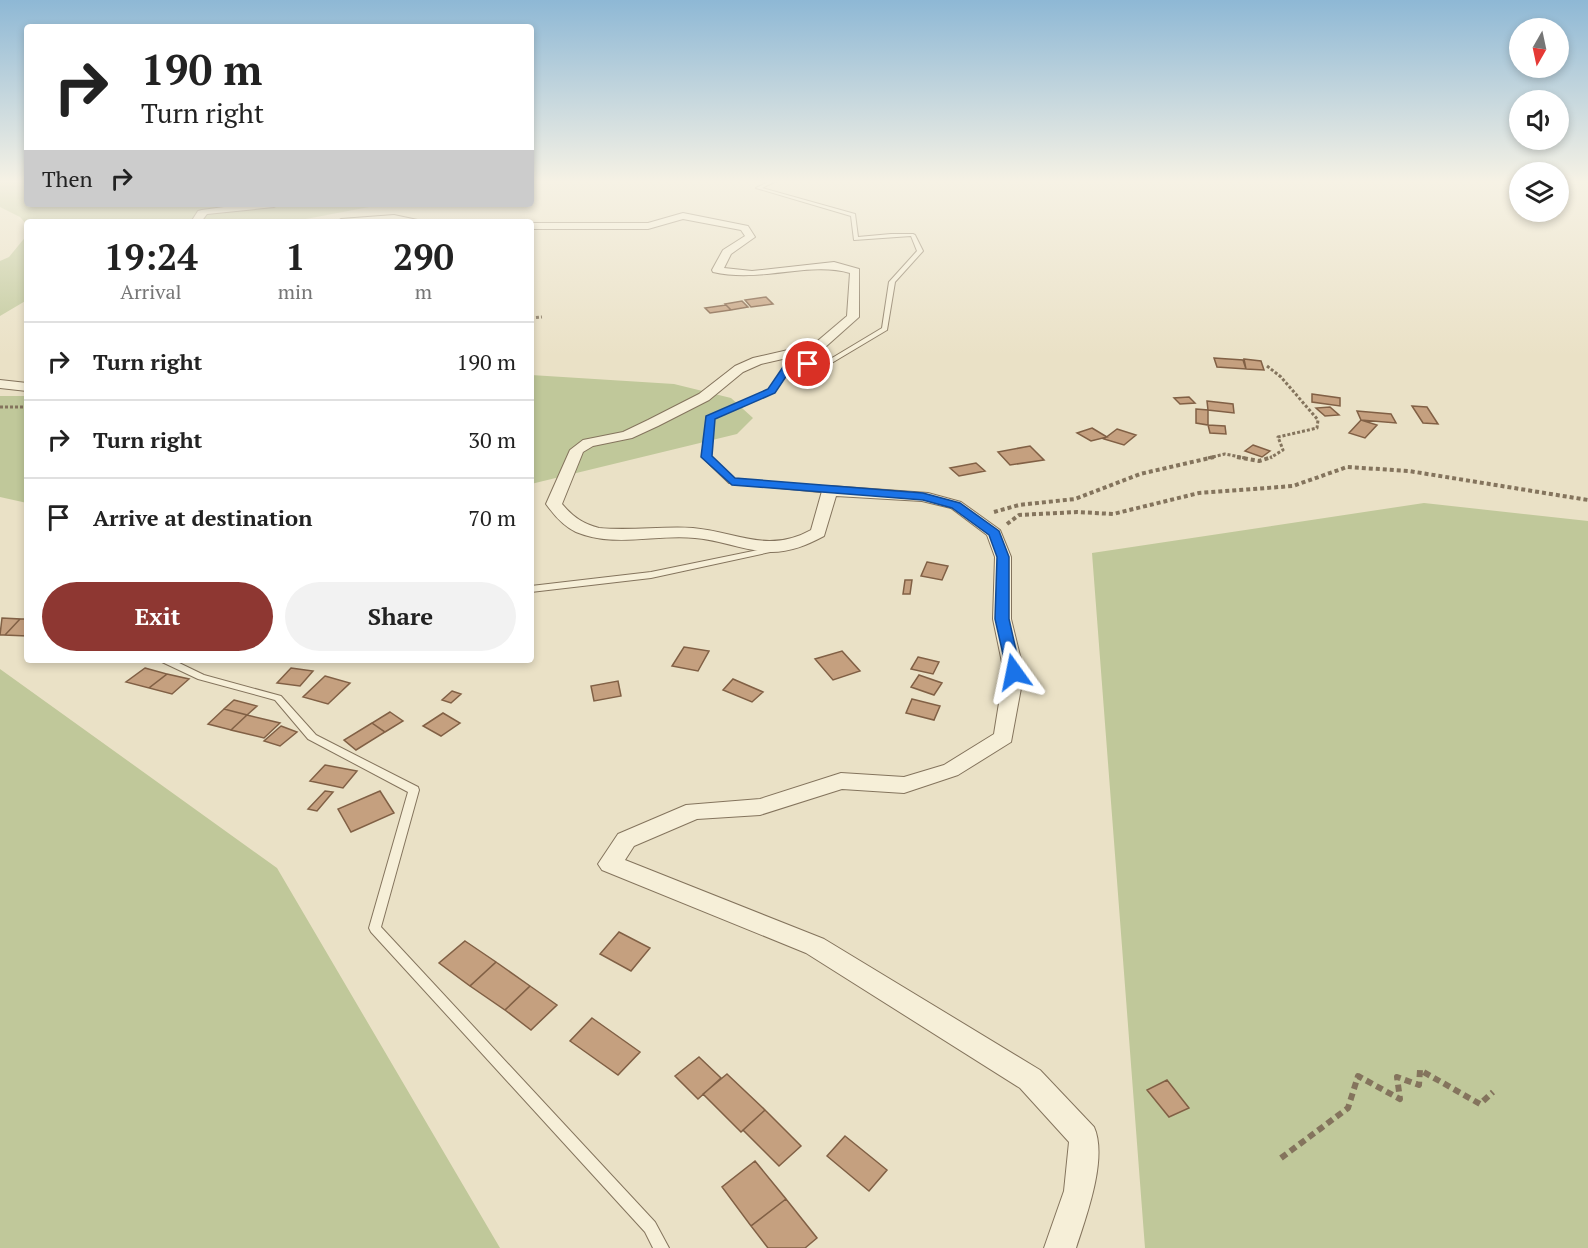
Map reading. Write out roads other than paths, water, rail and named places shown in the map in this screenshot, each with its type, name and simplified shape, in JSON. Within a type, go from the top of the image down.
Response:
[{"type":"street","points":[[747,239],[727,252],[717,270],[752,274],[834,265],[855,271],[853,317],[818,347],[758,361],[739,369],[704,397],[653,423],[627,435],[588,442],[577,450],[554,504],[560,515],[572,525],[595,532],[630,536],[694,533],[739,544],[774,548],[802,543],[818,533],[830,491],[923,496],[956,506],[990,530],[1003,557],[1002,619],[1014,672],[1004,737],[951,770],[904,785],[840,781],[760,807],[694,811],[626,840],[610,864],[815,946],[1030,1079],[1084,1137],[1079,1191],[1060,1248]]},
{"type":"street","points":[[0,384],[24,387]]},
{"type":"lane","points":[[830,491],[732,481],[706,457],[710,418],[772,391],[788,366],[828,363],[885,329],[892,282],[920,251],[915,239]]},
{"type":"lane","points":[[534,589],[651,575],[774,548]]},
{"type":"lane","points":[[171,663],[201,677],[278,698],[312,737],[414,790],[375,928],[650,1227],[660,1248]]}]
